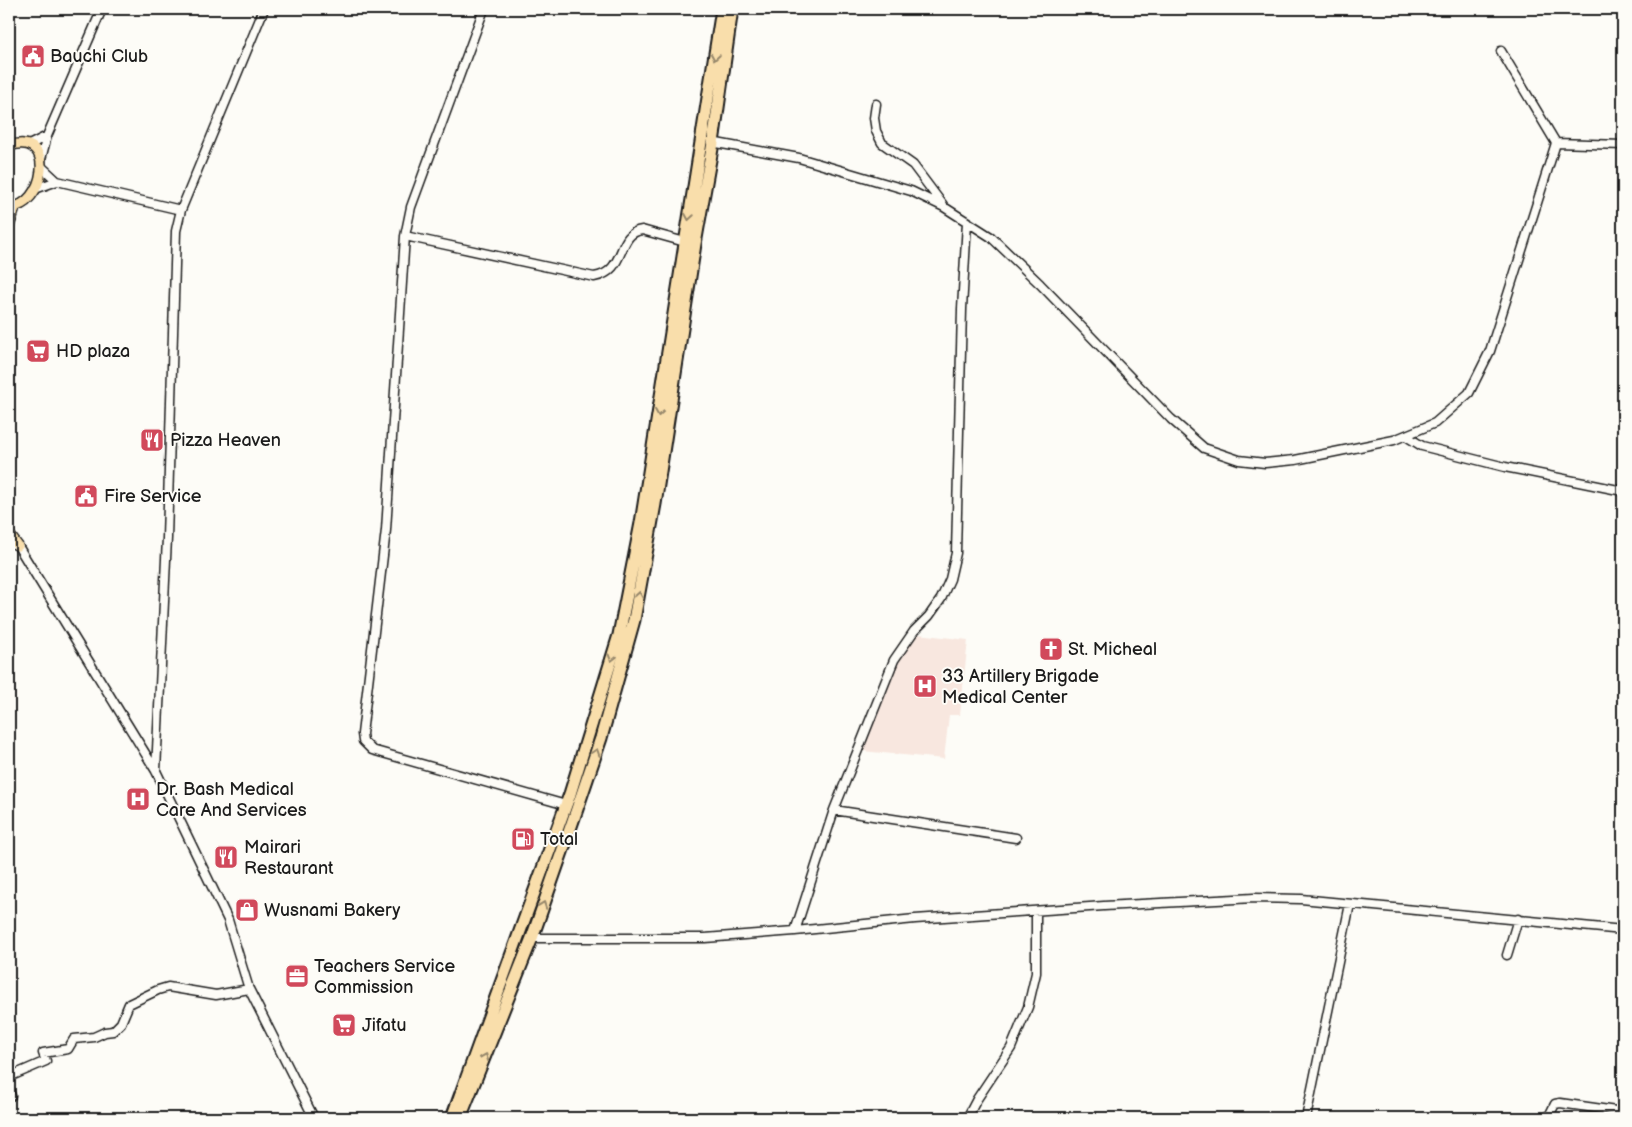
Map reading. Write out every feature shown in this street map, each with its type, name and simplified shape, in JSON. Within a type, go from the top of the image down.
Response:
[{"type":"highway","points":[[460,1118],[532,938],[572,807],[597,709],[619,635],[646,524],[683,290],[713,143],[723,35],[722,9]]},
{"type":"highway","points":[[683,290],[685,242],[701,139],[723,35],[732,9]]},
{"type":"highway","points":[[452,1118],[572,807]]},
{"type":"main road","points":[[9,146],[17,143],[29,145],[36,151],[42,163],[41,177],[35,189],[22,205],[12,208],[9,226]]},
{"type":"main road","points":[[9,534],[18,546]]},
{"type":"street","points":[[57,181],[42,163],[47,136],[102,9]]},
{"type":"street","points":[[156,770],[167,528],[176,231],[181,210],[264,9]]},
{"type":"street","points":[[484,9],[416,192],[405,236],[386,530],[362,741],[372,750],[572,807]]},
{"type":"street","points":[[701,139],[713,143],[799,158],[911,191],[944,206],[991,237],[1040,284],[1171,418],[1204,448],[1239,460],[1265,463],[1295,460],[1394,440],[1435,423],[1469,393],[1486,360],[1556,143],[1501,51]]},
{"type":"street","points":[[876,104],[874,118],[876,131],[882,142],[913,165],[944,206]]},
{"type":"street","points":[[29,145],[47,136]]},
{"type":"street","points":[[1556,143],[1623,146]]},
{"type":"street","points":[[35,189],[57,181],[181,210]]},
{"type":"street","points":[[795,932],[834,810],[894,660],[914,631],[929,616],[941,599],[950,579],[956,553],[962,309],[967,222]]},
{"type":"street","points":[[405,236],[594,277],[607,273],[612,268],[627,238],[636,231],[642,230],[685,242]]},
{"type":"street","points":[[1406,436],[1422,446],[1505,467],[1623,491]]},
{"type":"street","points":[[9,542],[18,546],[156,770],[225,913],[249,989],[314,1118]]},
{"type":"street","points":[[834,810],[1016,838]]},
{"type":"street","points":[[532,938],[705,938],[795,932],[915,919],[1254,898],[1301,899],[1623,930]]},
{"type":"street","points":[[1306,1118],[1350,904]]},
{"type":"street","points":[[967,1118],[977,1099],[1011,1048],[1028,1007],[1036,973],[1036,911]]},
{"type":"street","points":[[1507,955],[1518,919]]},
{"type":"street","points":[[9,1077],[46,1061],[43,1053],[68,1048],[74,1039],[94,1037],[105,1032],[113,1032],[121,1023],[129,1004],[158,990],[168,987],[216,995],[249,989]]},
{"type":"street","points":[[9,1091],[9,1096]]},
{"type":"street","points":[[1548,1118],[1555,1104],[1560,1102],[1623,1112]]},
{"type":"shaded area","name":"33 Artillery Brigade Medical Center","points":[[918,634],[968,640],[960,715],[949,715],[944,759],[862,751],[898,658]]},
{"type":"place","name":"Bauchi Club","points":[[33,56]]},
{"type":"place","name":"HD plaza","points":[[38,351]]},
{"type":"place","name":"Pizza Heaven","points":[[152,440]]},
{"type":"place","name":"Fire Service","points":[[86,496]]},
{"type":"place","name":"St. Micheal","points":[[1051,649]]},
{"type":"place","name":"33 Artillery Brigade Medical Center","points":[[925,686]]},
{"type":"place","name":"Dr. Bash Medical Care And Services","points":[[138,799]]},
{"type":"place","name":"Total","points":[[523,839]]},
{"type":"place","name":"Mairari Restaurant","points":[[226,857]]},
{"type":"place","name":"Wusnami Bakery","points":[[247,910]]},
{"type":"place","name":"Teachers Service Commission","points":[[297,976]]},
{"type":"place","name":"Jifatu","points":[[344,1025]]}]
